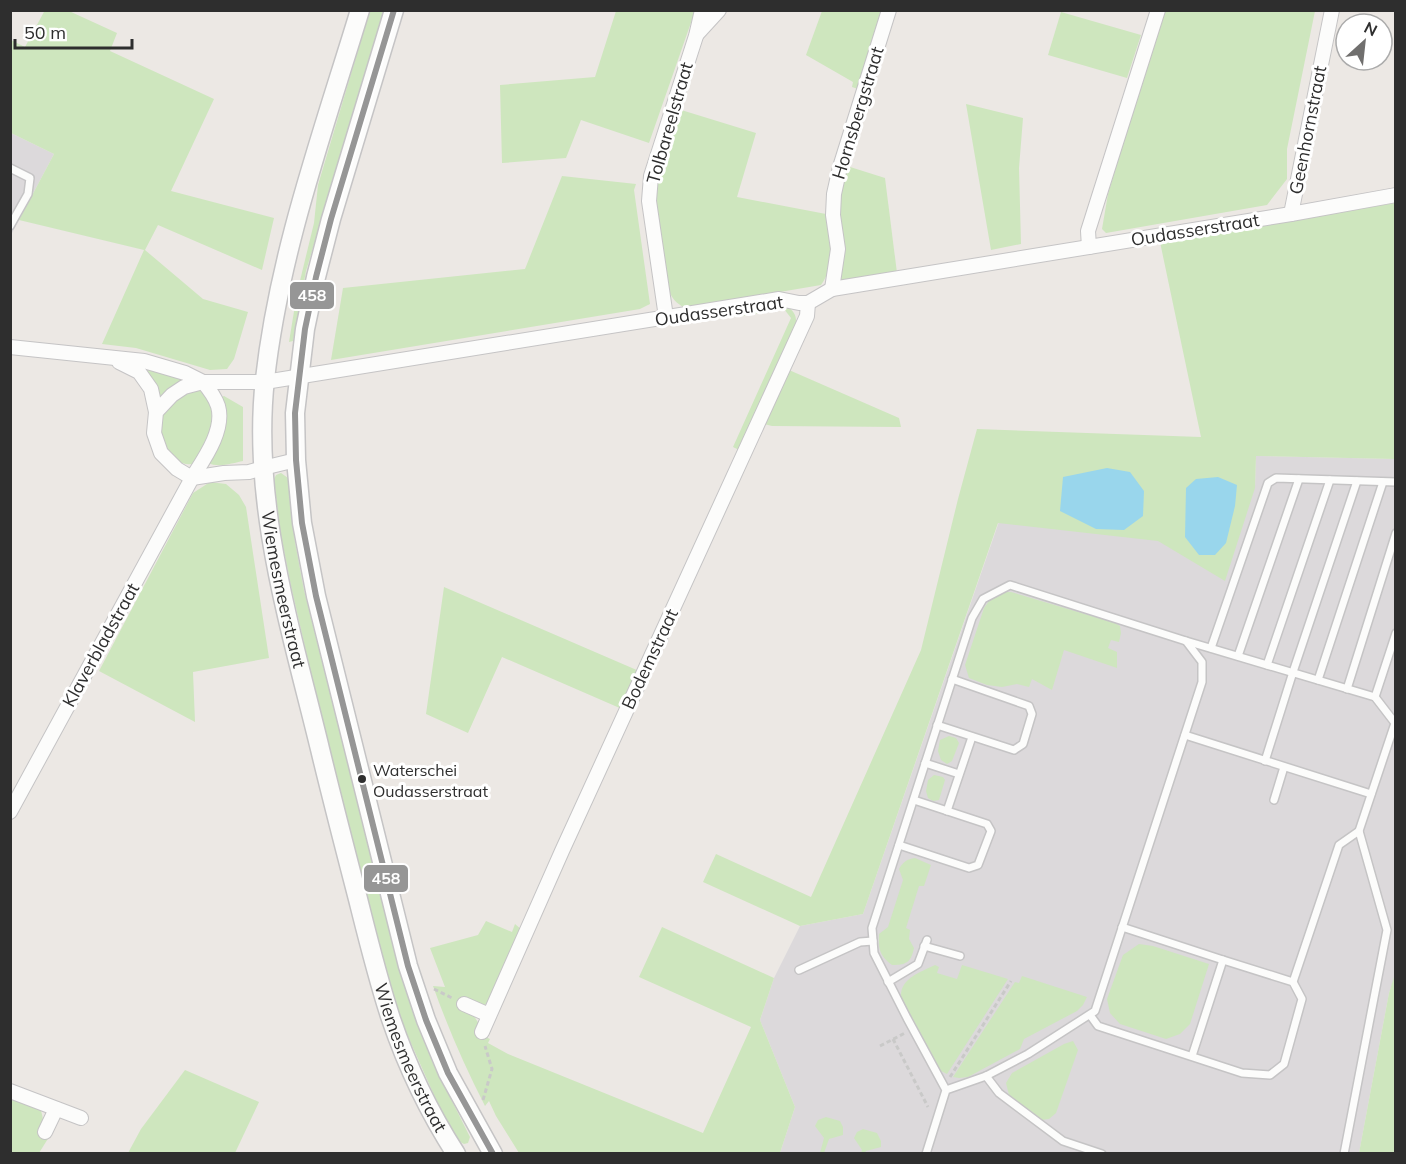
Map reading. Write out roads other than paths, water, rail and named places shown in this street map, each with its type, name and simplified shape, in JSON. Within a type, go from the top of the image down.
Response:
[{"type":"main road","name":"Wiemesmeerstraat","points":[[360,10],[289,248],[274,318],[265,382],[263,468],[271,532],[284,601],[379,980],[392,1023],[417,1083],[438,1125],[456,1154]]},
{"type":"main road","name":"Wiemesmeerstraat","points":[[394,10],[328,231],[305,329],[295,413],[296,460],[302,523],[316,596],[408,966],[426,1020],[448,1073],[493,1154]]},
{"type":"street","name":"Tolbareelstraat","points":[[666,317],[649,201],[651,176],[696,36],[702,10]]},
{"type":"street","name":"Tolbareelstraat","points":[[696,36],[719,10]]},
{"type":"street","name":"Hornsbergstraat","points":[[832,289],[837,249],[833,215],[836,185],[890,10]]},
{"type":"street","points":[[1089,247],[1088,231],[1158,10]]},
{"type":"street","name":"Geenhornstraat","points":[[1291,214],[1332,10]]},
{"type":"street","name":"Oudasserstraat","points":[[10,347],[144,362],[185,373],[202,382],[265,382],[782,298],[808,303],[832,289],[1395,195]]},
{"type":"street","name":"Bodemstraat","points":[[484,1039],[489,1015],[807,316],[808,303]]},
{"type":"street","name":"Oudasserstraat","points":[[112,358],[139,372],[151,389],[156,412]]},
{"type":"street","points":[[202,382],[184,387],[172,395],[156,412],[154,434],[161,453],[177,469],[192,477],[249,472],[296,460]]},
{"type":"street","name":"Klaverbladstraat","points":[[10,812],[192,477],[208,453],[218,430],[219,408],[202,382]]},
{"type":"street","points":[[458,1001],[489,1015]]},
{"type":"street","points":[[10,1091],[81,1118]]},
{"type":"street","points":[[45,1132],[56,1109]]},
{"type":"lane","points":[[10,168],[30,178],[28,194],[10,226]]},
{"type":"lane","points":[[1211,648],[1268,483],[1276,478],[1395,482]]},
{"type":"lane","points":[[1238,656],[1299,479]]},
{"type":"lane","points":[[1267,665],[1330,480]]},
{"type":"lane","points":[[1265,761],[1357,481]]},
{"type":"lane","points":[[1318,680],[1383,482]]},
{"type":"lane","points":[[1347,689],[1395,533]]},
{"type":"lane","points":[[926,1154],[945,1088],[874,953],[872,928],[972,618],[983,599],[1010,585],[1376,698],[1395,723],[1359,831],[1387,930],[1344,1154]]},
{"type":"lane","points":[[1376,698],[1395,633]]},
{"type":"lane","points":[[945,1088],[986,1076],[1028,1054],[1095,1011],[1202,682],[1202,662],[1186,641]]},
{"type":"lane","points":[[938,725],[1014,750],[1023,744],[1032,714],[1029,705],[952,679]]},
{"type":"lane","points":[[1185,735],[1371,794]]},
{"type":"lane","points":[[947,811],[972,737]]},
{"type":"lane","points":[[926,763],[959,774]]},
{"type":"lane","points":[[1274,800],[1284,767]]},
{"type":"lane","points":[[899,845],[969,868],[978,866],[991,831],[987,824],[914,800]]},
{"type":"lane","points":[[1293,982],[1339,845],[1359,831]]},
{"type":"lane","points":[[1090,1015],[1098,1026],[1242,1073],[1270,1075],[1284,1064],[1302,999],[1293,982],[1122,927]]},
{"type":"lane","points":[[799,970],[860,942],[873,941]]},
{"type":"lane","points":[[888,982],[918,964],[926,943],[960,956]]},
{"type":"lane","points":[[1192,1056],[1223,960]]},
{"type":"lane","points":[[986,1076],[999,1093],[1063,1141],[1102,1154]]},
{"type":"water","points":[[1107,468],[1130,472],[1144,491],[1143,516],[1124,530],[1096,529],[1060,511],[1063,477]]},
{"type":"water","points":[[1218,477],[1237,485],[1235,506],[1226,543],[1215,555],[1199,555],[1185,537],[1186,488],[1196,479]]},
{"type":"place","name":"Waterschei Oudasserstraat","points":[[362,779]]}]
